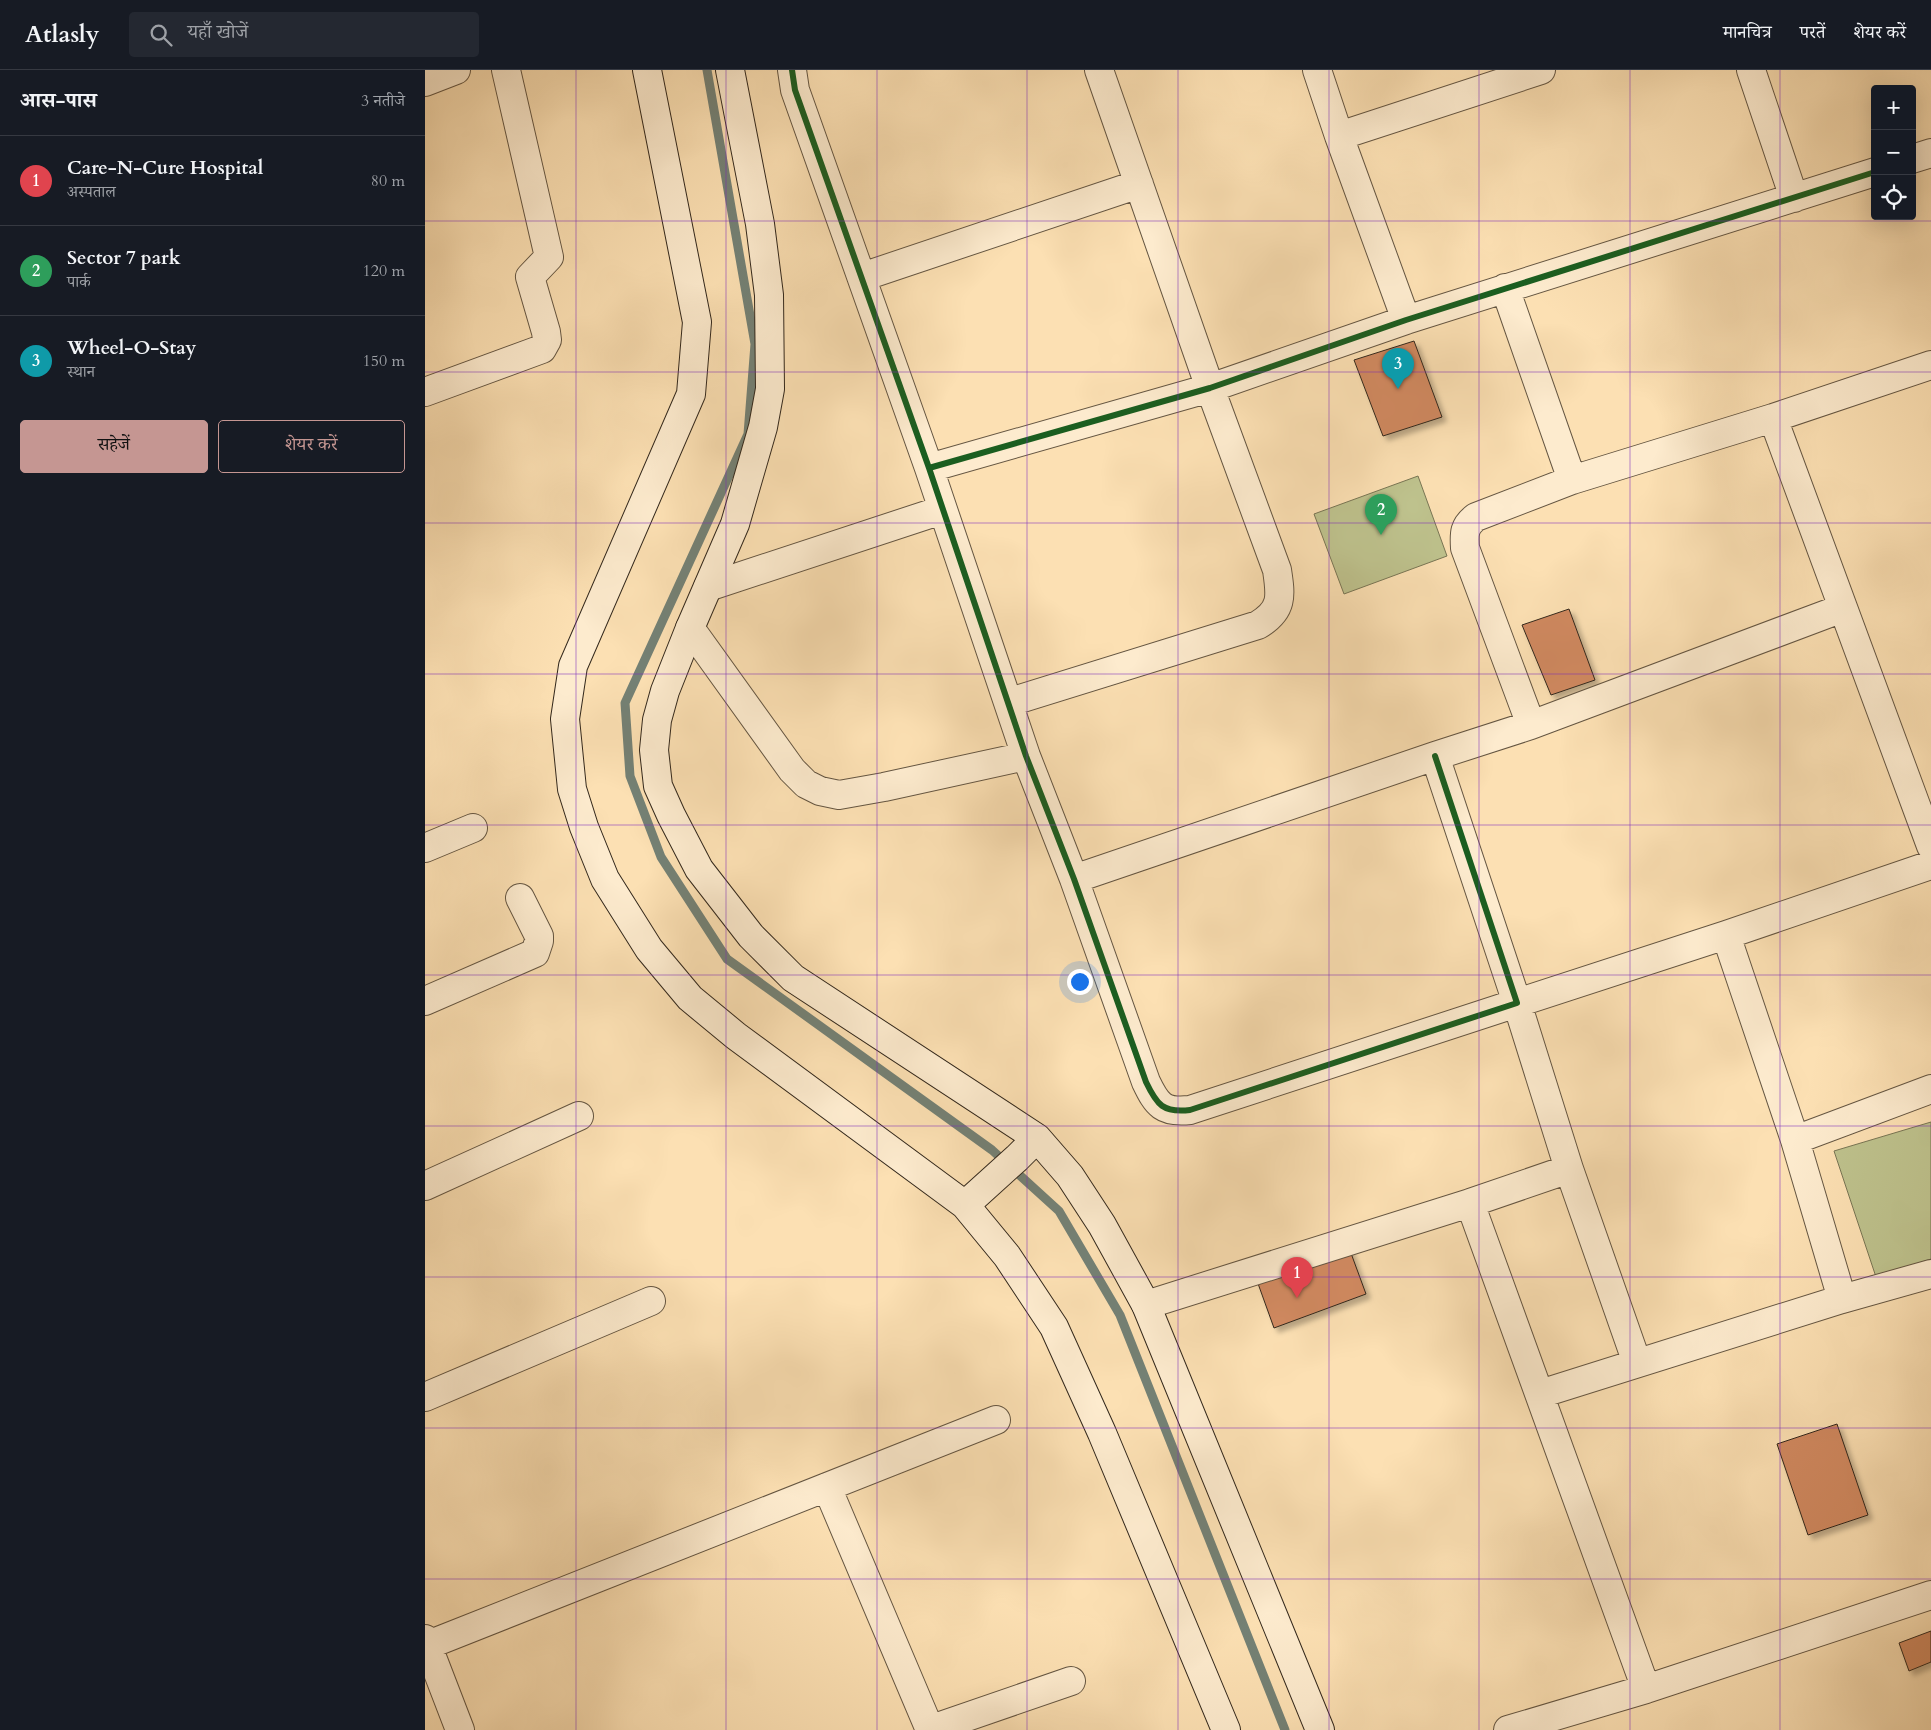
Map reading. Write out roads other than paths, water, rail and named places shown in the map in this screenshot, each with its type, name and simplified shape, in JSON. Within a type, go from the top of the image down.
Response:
[{"type":"street","points":[[425,82],[456,70]]},
{"type":"street","points":[[425,392],[542,349],[545,345],[546,332],[530,277],[549,257],[506,70]]},
{"type":"street","points":[[647,70],[697,322],[696,354],[691,394],[573,666],[565,719],[572,789],[584,827],[605,879],[649,949],[691,998],[736,1036],[972,1200],[1054,1327],[1102,1433],[1226,1730]]},
{"type":"street","points":[[730,70],[759,224],[769,294],[770,389],[763,427],[735,524],[665,691],[657,720],[654,750],[658,786],[699,869],[751,936],[793,978],[1037,1138],[1071,1176],[1102,1225],[1146,1305],[1320,1730]]},
{"type":"street","points":[[791,70],[795,90],[929,468],[1010,702],[1026,756],[1074,879],[1145,1082],[1154,1098],[1164,1109],[1175,1112],[1190,1110],[1726,935],[1931,865]]},
{"type":"street","points":[[1010,702],[1258,625],[1270,618],[1278,606],[1280,589],[1277,570],[1210,388],[1099,70]]},
{"type":"street","points":[[1317,70],[1406,320]]},
{"type":"street","points":[[1339,136],[1541,70]]},
{"type":"street","points":[[1751,70],[1795,198]]},
{"type":"street","points":[[1916,159],[1931,153]]},
{"type":"street","points":[[929,468],[1210,388],[1406,320],[1871,173]]},
{"type":"street","points":[[862,277],[1139,184]]},
{"type":"street","points":[[1505,288],[1572,480]]},
{"type":"street","points":[[1531,725],[1465,548],[1464,532],[1468,523],[1476,517],[1572,480],[1773,418],[1931,365]]},
{"type":"street","points":[[1773,418],[1931,846]]},
{"type":"street","points":[[708,587],[942,510]]},
{"type":"street","points":[[1074,879],[1531,725],[1843,608]]},
{"type":"street","points":[[690,628],[792,770],[806,784],[820,791],[839,795],[1026,756]]},
{"type":"street","points":[[1435,756],[1517,1003],[1569,1169],[1637,1363]]},
{"type":"street","points":[[425,848],[473,828]]},
{"type":"street","points":[[425,1001],[535,954],[539,936],[520,898]]},
{"type":"street","points":[[1726,935],[1795,1140],[1842,1300]]},
{"type":"street","points":[[1795,1140],[1931,1089]]},
{"type":"street","points":[[425,1186],[579,1116]]},
{"type":"street","points":[[972,1200],[1037,1138]]},
{"type":"street","points":[[1146,1305],[1470,1203],[1569,1169]]},
{"type":"street","points":[[1470,1203],[1647,1688]]},
{"type":"street","points":[[1540,1394],[1931,1274]]},
{"type":"street","points":[[425,1397],[651,1302]]},
{"type":"street","points":[[460,1730],[426,1642],[996,1420]]},
{"type":"street","points":[[827,1487],[930,1730],[1071,1681]]},
{"type":"street","points":[[1508,1730],[1647,1688],[1931,1595]]},
{"type":"waterway","points":[[707,70],[755,344],[748,434],[625,703],[630,776],[661,857],[727,959],[992,1150],[1059,1211],[1120,1315],[1285,1730]]},
{"type":"place","name":"Wheel-O-Stay","points":[[1398,389]]},
{"type":"place","name":"Sector 7 park","points":[[1381,535]]},
{"type":"place","name":"Care-N-Cure Hospital","points":[[1297,1298]]}]
